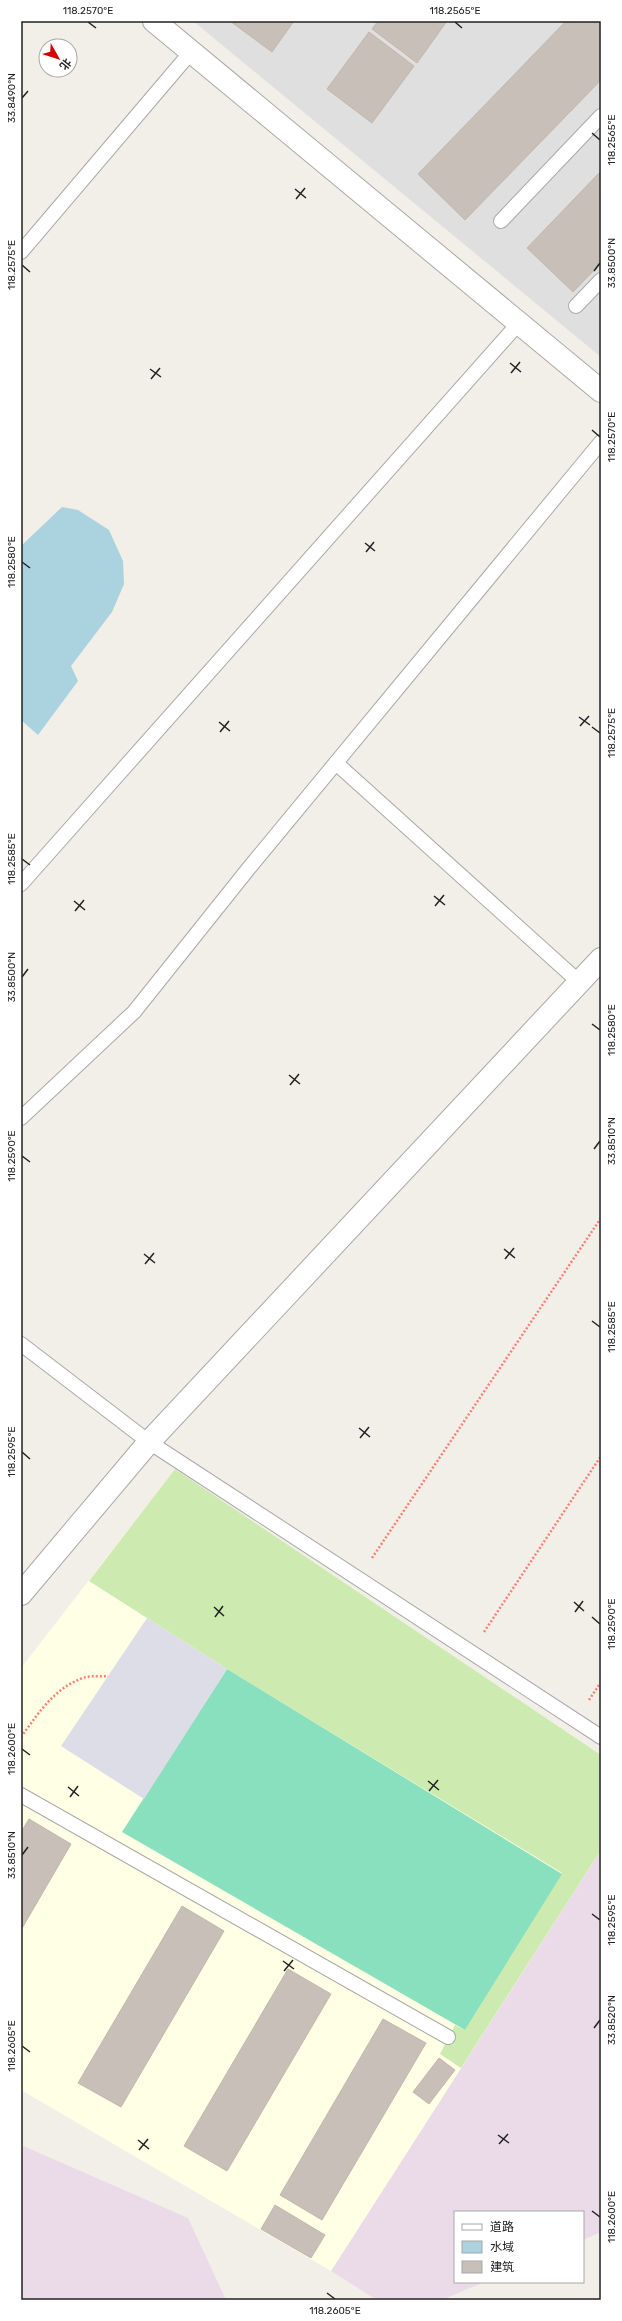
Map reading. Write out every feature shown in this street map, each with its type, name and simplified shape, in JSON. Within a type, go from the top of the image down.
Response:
[{"type":"street","points":[[154,21],[518,324],[601,391]]},
{"type":"street","points":[[21,1594],[149,1442],[601,959]]},
{"type":"lane","points":[[21,252],[191,52]]},
{"type":"lane","points":[[500,221],[601,116]]},
{"type":"lane","points":[[576,306],[601,280]]},
{"type":"lane","points":[[21,884],[518,324]]},
{"type":"lane","points":[[21,1118],[134,1012],[336,763],[601,442]]},
{"type":"lane","points":[[336,763],[579,982]]},
{"type":"lane","points":[[21,1344],[149,1442],[601,1737]]},
{"type":"lane","points":[[21,1795],[448,2038]]},
{"type":"path","points":[[358,1578],[601,1218]]},
{"type":"path","points":[[471,1652],[601,1456]]},
{"type":"path","points":[[21,1737],[44,1706],[66,1686],[84,1677],[108,1676]]},
{"type":"shaded area","points":[[193,21],[601,21],[601,357]]},
{"type":"shaded area","points":[[175,1469],[601,1755],[601,1850],[331,2271],[21,2090],[21,1668]]},
{"type":"shaded area","points":[[147,1618],[227,1669],[144,1799],[61,1746]]},
{"type":"shaded area","points":[[601,1850],[601,2232],[584,2240],[584,2211],[454,2211],[454,2283],[482,2283],[442,2300],[377,2300],[331,2271]]},
{"type":"shaded area","points":[[21,2145],[188,2218],[226,2300],[21,2300]]},
{"type":"green space","points":[[175,1469],[601,1755],[601,1850],[461,2068],[440,2054],[455,2025],[465,2030],[562,1873],[227,1669],[89,1581]]},
{"type":"green space","points":[[227,1669],[562,1874],[465,2030],[122,1832]]},
{"type":"water","points":[[62,507],[78,510],[109,530],[123,561],[124,584],[112,612],[71,666],[78,681],[38,735],[21,720],[21,546]]},
{"type":"building","points":[[230,21],[294,21],[272,52]]},
{"type":"building","points":[[378,21],[447,21],[417,63],[372,29]]},
{"type":"building","points":[[566,21],[601,21],[601,80],[465,220],[418,174]]},
{"type":"building","points":[[369,32],[414,66],[372,123],[327,89]]},
{"type":"building","points":[[601,171],[601,263],[573,292],[527,248]]},
{"type":"building","points":[[29,1819],[71,1844],[21,1930],[21,1832]]},
{"type":"building","points":[[182,1906],[224,1931],[121,2107],[78,2083]]},
{"type":"building","points":[[288,1969],[331,1994],[227,2171],[184,2146]]},
{"type":"building","points":[[383,2019],[426,2043],[322,2220],[280,2195]]},
{"type":"building","points":[[439,2058],[455,2070],[429,2104],[413,2092]]},
{"type":"building","points":[[275,2205],[325,2235],[311,2258],[261,2229]]}]
